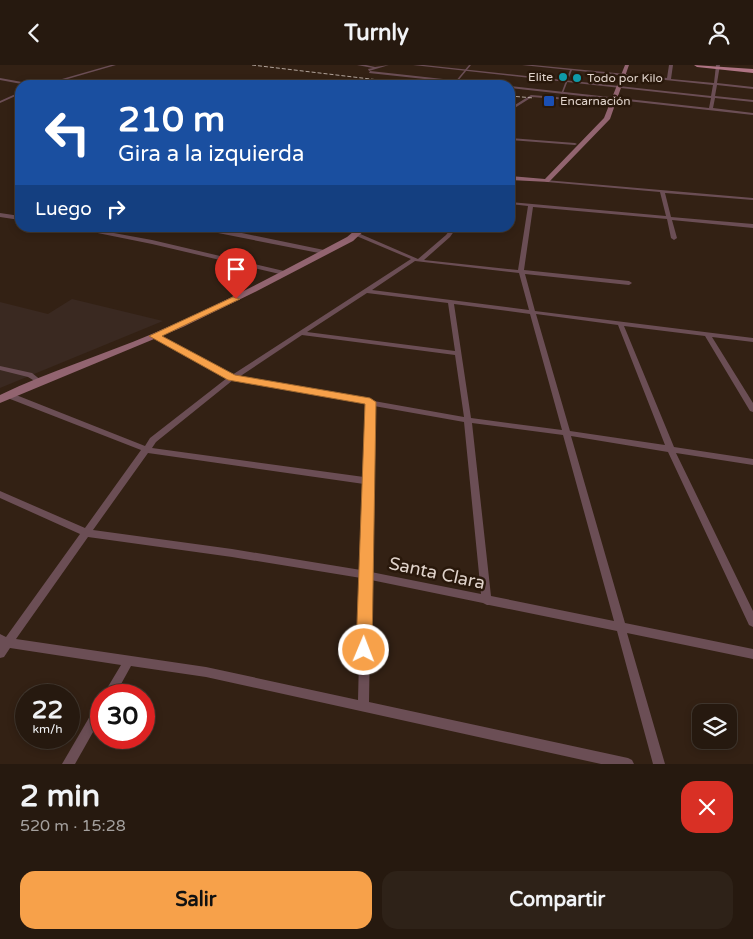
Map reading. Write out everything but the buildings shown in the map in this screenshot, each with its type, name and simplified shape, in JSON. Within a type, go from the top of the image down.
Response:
[{"type":"main road","points":[[515,178],[543,181],[607,119],[613,86],[621,65]]},
{"type":"main road","points":[[543,181],[575,144],[602,117],[620,87],[627,65]]},
{"type":"main road","points":[[697,65],[718,66]]},
{"type":"main road","points":[[710,65],[753,70]]},
{"type":"main road","points":[[4,397],[38,381],[154,336],[236,299],[358,232]]},
{"type":"street","points":[[61,80],[114,65]]},
{"type":"street","points":[[359,65],[378,67]]},
{"type":"street","points":[[387,65],[367,71],[447,80]]},
{"type":"street","points":[[402,75],[415,65],[753,101]]},
{"type":"street","points":[[457,80],[470,65]]},
{"type":"street","points":[[515,80],[525,65],[753,88]]},
{"type":"street","points":[[669,79],[671,65]]},
{"type":"street","points":[[711,110],[718,66]]},
{"type":"street","points":[[562,93],[571,69]]},
{"type":"street","points":[[0,79],[15,82]]},
{"type":"street","points":[[515,88],[753,114]]},
{"type":"street","points":[[0,102],[15,95]]},
{"type":"street","points":[[515,107],[531,96],[612,99]]},
{"type":"street","points":[[515,139],[575,144]]},
{"type":"street","points":[[543,181],[753,199]]},
{"type":"street","points":[[662,191],[674,238]]},
{"type":"street","points":[[515,204],[753,226]]},
{"type":"street","points":[[530,205],[521,271],[659,764]]},
{"type":"street","points":[[0,215],[15,218]]},
{"type":"street","points":[[97,232],[152,242],[284,273]]},
{"type":"street","points":[[223,232],[324,252]]},
{"type":"street","points":[[362,232],[419,261]]},
{"type":"street","points":[[419,261],[451,232]]},
{"type":"street","points":[[0,653],[4,641],[148,450],[153,440],[232,378],[415,259],[419,261],[629,283]]},
{"type":"street","points":[[366,291],[753,341]]},
{"type":"street","points":[[452,301],[468,420],[487,601]]},
{"type":"street","points":[[620,323],[672,450],[753,622]]},
{"type":"street","points":[[302,333],[458,353]]},
{"type":"street","points":[[707,335],[753,409]]},
{"type":"street","points":[[154,336],[232,378],[468,420],[567,433],[753,462]]},
{"type":"street","points":[[0,368],[30,375],[38,381]]},
{"type":"street","points":[[743,393],[753,394]]},
{"type":"street","points":[[4,397],[148,450],[367,481]]},
{"type":"street","points":[[362,707],[370,402]]},
{"type":"street","name":"Santa Clara","points":[[0,494],[86,533],[232,553],[366,575],[753,654]]},
{"type":"street","points":[[4,641],[206,672],[628,764]]},
{"type":"street","points":[[116,684],[130,660]]},
{"type":"street","points":[[68,764],[90,727]]},
{"type":"shaded area","points":[[72,299],[163,321],[0,388],[0,302],[48,314]]},
{"type":"railway","points":[[252,65],[379,80]]},
{"type":"railway","points":[[515,96],[534,98]]},
{"type":"railway","points":[[565,102],[597,105]]},
{"type":"place","name":"Elite","points":[[563,77]]},
{"type":"place","name":"Todo por Kilo","points":[[577,78]]},
{"type":"place","name":"Encarnación","points":[[549,101]]},
{"type":"route","points":[[236,299],[154,336],[232,378],[370,402],[364,650]]}]
